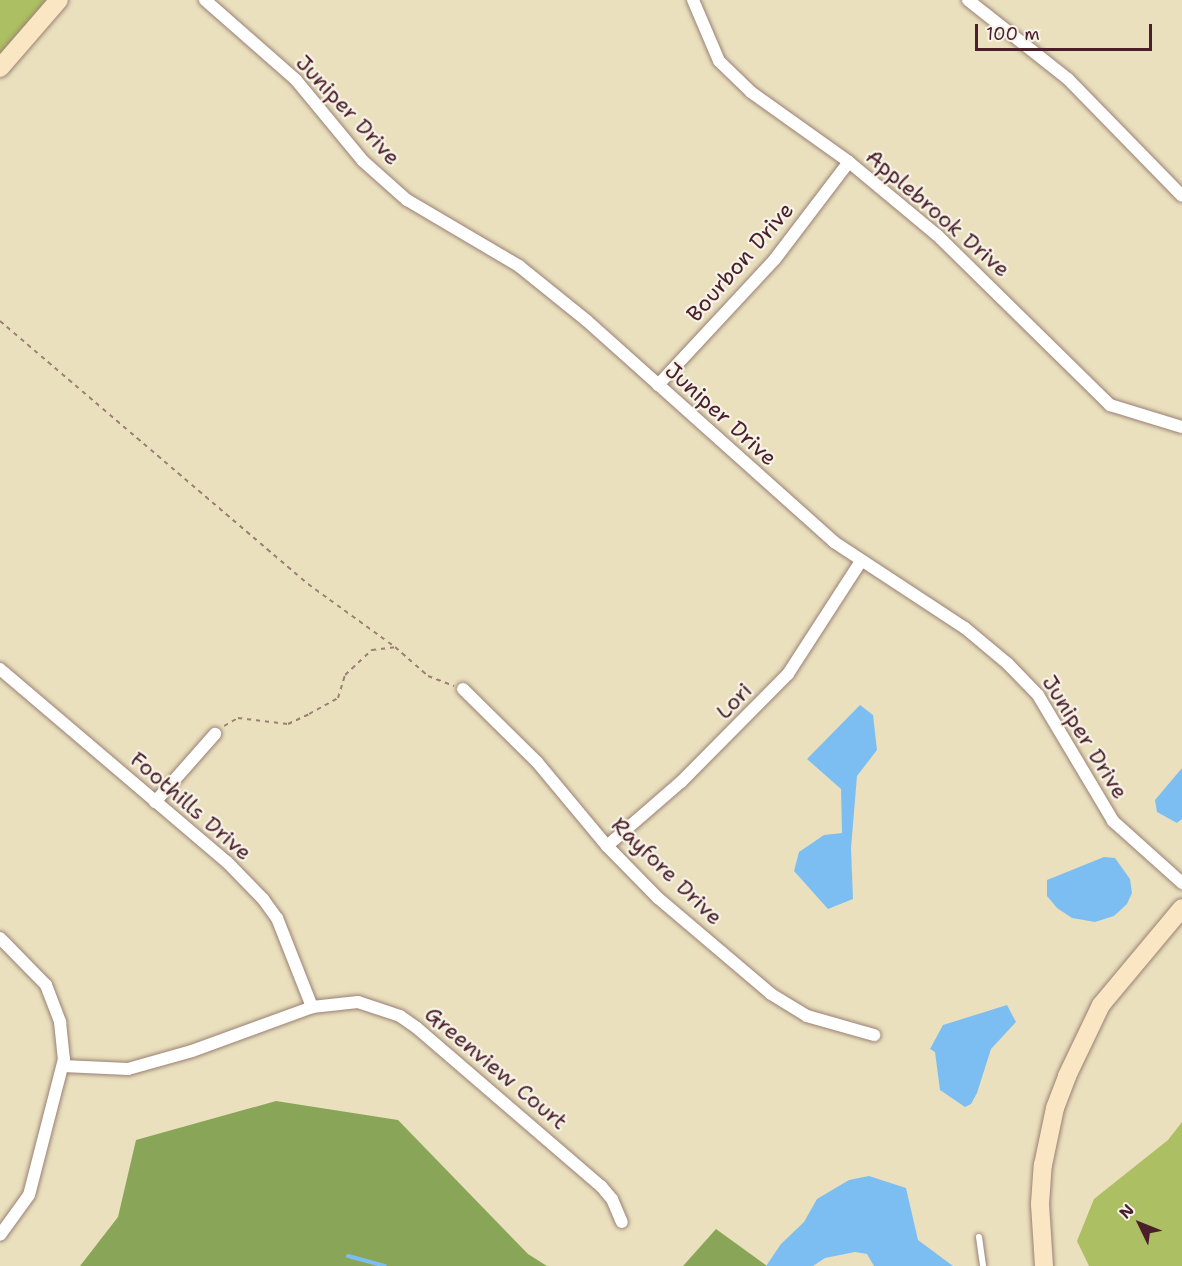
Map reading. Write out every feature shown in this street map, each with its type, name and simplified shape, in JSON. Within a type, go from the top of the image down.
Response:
[{"type":"street","points":[[0,68],[59,0]]},
{"type":"street","name":"Juniper Drive","points":[[205,0],[296,80],[363,161],[401,195],[519,266],[658,385],[779,496],[861,561],[965,628],[1008,664],[1038,695],[1113,821],[1182,883]]},
{"type":"street","name":"Applebrook Drive","points":[[693,0],[719,61],[751,92],[849,162],[938,236],[1110,405],[1182,427]]},
{"type":"street","points":[[968,0],[1068,79],[1182,196]]},
{"type":"street","name":"Bourbon Drive","points":[[658,385],[775,259],[849,162]]},
{"type":"street","name":"Lori","points":[[607,846],[681,782],[788,674],[861,561]]},
{"type":"street","name":"Foothills Drive","points":[[0,669],[227,862],[263,899],[277,918],[312,1007]]},
{"type":"street","name":"Rayfore Drive","points":[[463,689],[537,762],[607,846],[658,898],[778,999],[807,1016],[874,1035]]},
{"type":"street","points":[[155,802],[215,734]]},
{"type":"street","points":[[1044,1266],[1040,1204],[1043,1165],[1055,1108],[1066,1076],[1101,1005],[1182,908]]},
{"type":"street","points":[[0,938],[46,985],[60,1022],[63,1066],[29,1195],[0,1235]]},
{"type":"street","name":"Greenview Court","points":[[63,1066],[93,1069],[140,1066],[192,1051],[312,1007],[358,1002],[400,1016],[417,1028],[601,1185],[622,1222]]},
{"type":"lane","points":[[979,1237],[983,1266]]},
{"type":"path","points":[[0,321],[308,584],[395,647],[428,676],[463,689]]},
{"type":"path","points":[[215,734],[238,718],[288,724],[309,714],[338,698],[345,675],[358,660],[372,650],[395,647]]},
{"type":"green space","points":[[0,0],[46,0],[0,57]]},
{"type":"green space","points":[[276,1101],[398,1120],[528,1254],[547,1266],[80,1266],[118,1217],[136,1140]]},
{"type":"green space","points":[[1182,1122],[1182,1266],[1089,1266],[1077,1241],[1094,1199],[1168,1140]]},
{"type":"green space","points":[[716,1229],[767,1266],[683,1266]]},
{"type":"water","points":[[860,705],[873,715],[877,750],[857,776],[851,848],[853,899],[828,909],[794,871],[799,852],[824,835],[842,833],[841,789],[807,759]]},
{"type":"water","points":[[1182,768],[1182,819],[1177,823],[1157,812],[1155,800]]},
{"type":"water","points":[[1104,857],[1115,858],[1130,879],[1132,893],[1127,904],[1114,916],[1095,922],[1072,918],[1057,908],[1047,896],[1047,880]]},
{"type":"water","points":[[1007,1005],[1016,1022],[991,1049],[977,1093],[971,1104],[965,1107],[940,1090],[935,1052],[930,1049],[943,1025]]},
{"type":"water","points":[[869,1176],[906,1188],[918,1240],[953,1266],[874,1266],[867,1254],[855,1252],[825,1258],[813,1266],[766,1266],[781,1244],[804,1222],[817,1199],[849,1180]]},
{"type":"waterway","points":[[348,1256],[385,1266]]}]
